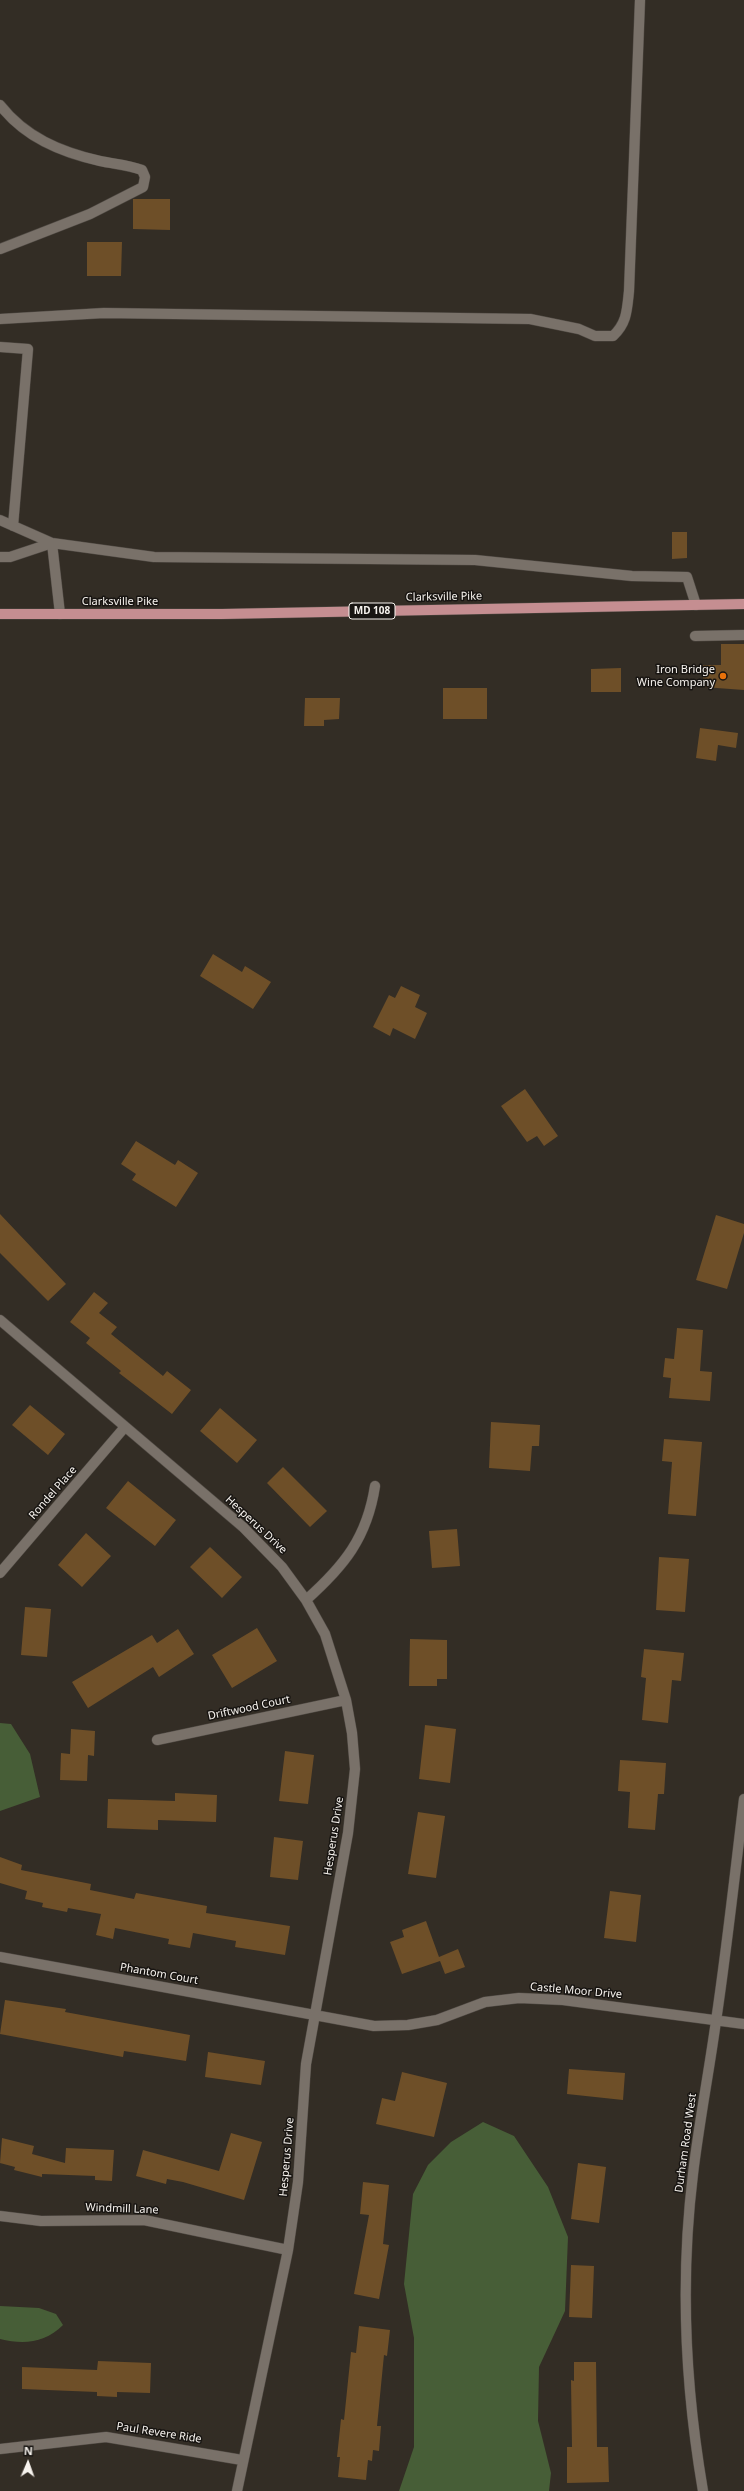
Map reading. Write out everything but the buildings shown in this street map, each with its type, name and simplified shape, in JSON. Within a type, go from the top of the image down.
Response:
[{"type":"main road","name":"Clarksville Pike","points":[[0,614],[222,614],[744,604]]},
{"type":"street","points":[[0,319],[104,313],[530,319],[579,329],[594,336],[613,336],[622,328],[627,318],[630,291],[640,0]]},
{"type":"street","points":[[0,105],[14,122],[47,144],[80,156],[131,166],[142,170],[145,177],[143,187],[129,195],[90,214],[0,249]]},
{"type":"street","points":[[0,347],[28,349],[12,526]]},
{"type":"street","points":[[0,520],[52,543],[154,557],[474,560],[632,576],[687,577],[696,604]]},
{"type":"street","points":[[0,557],[10,557],[52,543]]},
{"type":"street","points":[[52,543],[60,614]]},
{"type":"street","points":[[695,636],[744,635]]},
{"type":"street","name":"Hesperus Drive","points":[[0,1320],[124,1428],[242,1527],[282,1567],[306,1600],[325,1634],[346,1700],[352,1733],[355,1769],[352,1801],[306,2064],[298,2182],[288,2250],[242,2460],[237,2491]]},
{"type":"street","name":"Rondel Place","points":[[0,1573],[124,1428]]},
{"type":"street","points":[[306,1600],[332,1578],[354,1549],[368,1518],[375,1486]]},
{"type":"street","name":"Driftwood Court","points":[[157,1740],[346,1700]]},
{"type":"street","name":"Durham Road West","points":[[703,2491],[689,2385],[686,2274],[693,2174],[716,2020],[744,1799]]},
{"type":"street","name":"Phantom Court","points":[[0,1957],[314,2015]]},
{"type":"street","name":"Castle Moor Drive","points":[[314,2015],[374,2026],[408,2025],[437,2020],[486,2002],[519,1998],[563,2000],[744,2024]]},
{"type":"street","name":"Windmill Lane","points":[[0,2216],[41,2221],[144,2220],[288,2250]]},
{"type":"street","name":"Paul Revere Ride","points":[[0,2449],[106,2437],[242,2460]]},
{"type":"green space","points":[[0,1723],[11,1724],[30,1754],[40,1797],[0,1811]]},
{"type":"green space","points":[[483,2122],[514,2136],[548,2187],[568,2237],[565,2311],[539,2367],[538,2421],[551,2473],[549,2491],[399,2491],[414,2447],[414,2338],[404,2284],[413,2194],[428,2165],[451,2142]]},
{"type":"green space","points":[[0,2306],[39,2308],[56,2314],[63,2325],[49,2336],[34,2341],[17,2342],[0,2339]]},
{"type":"place","name":"Iron Bridge Wine Company","points":[[723,676]]}]
